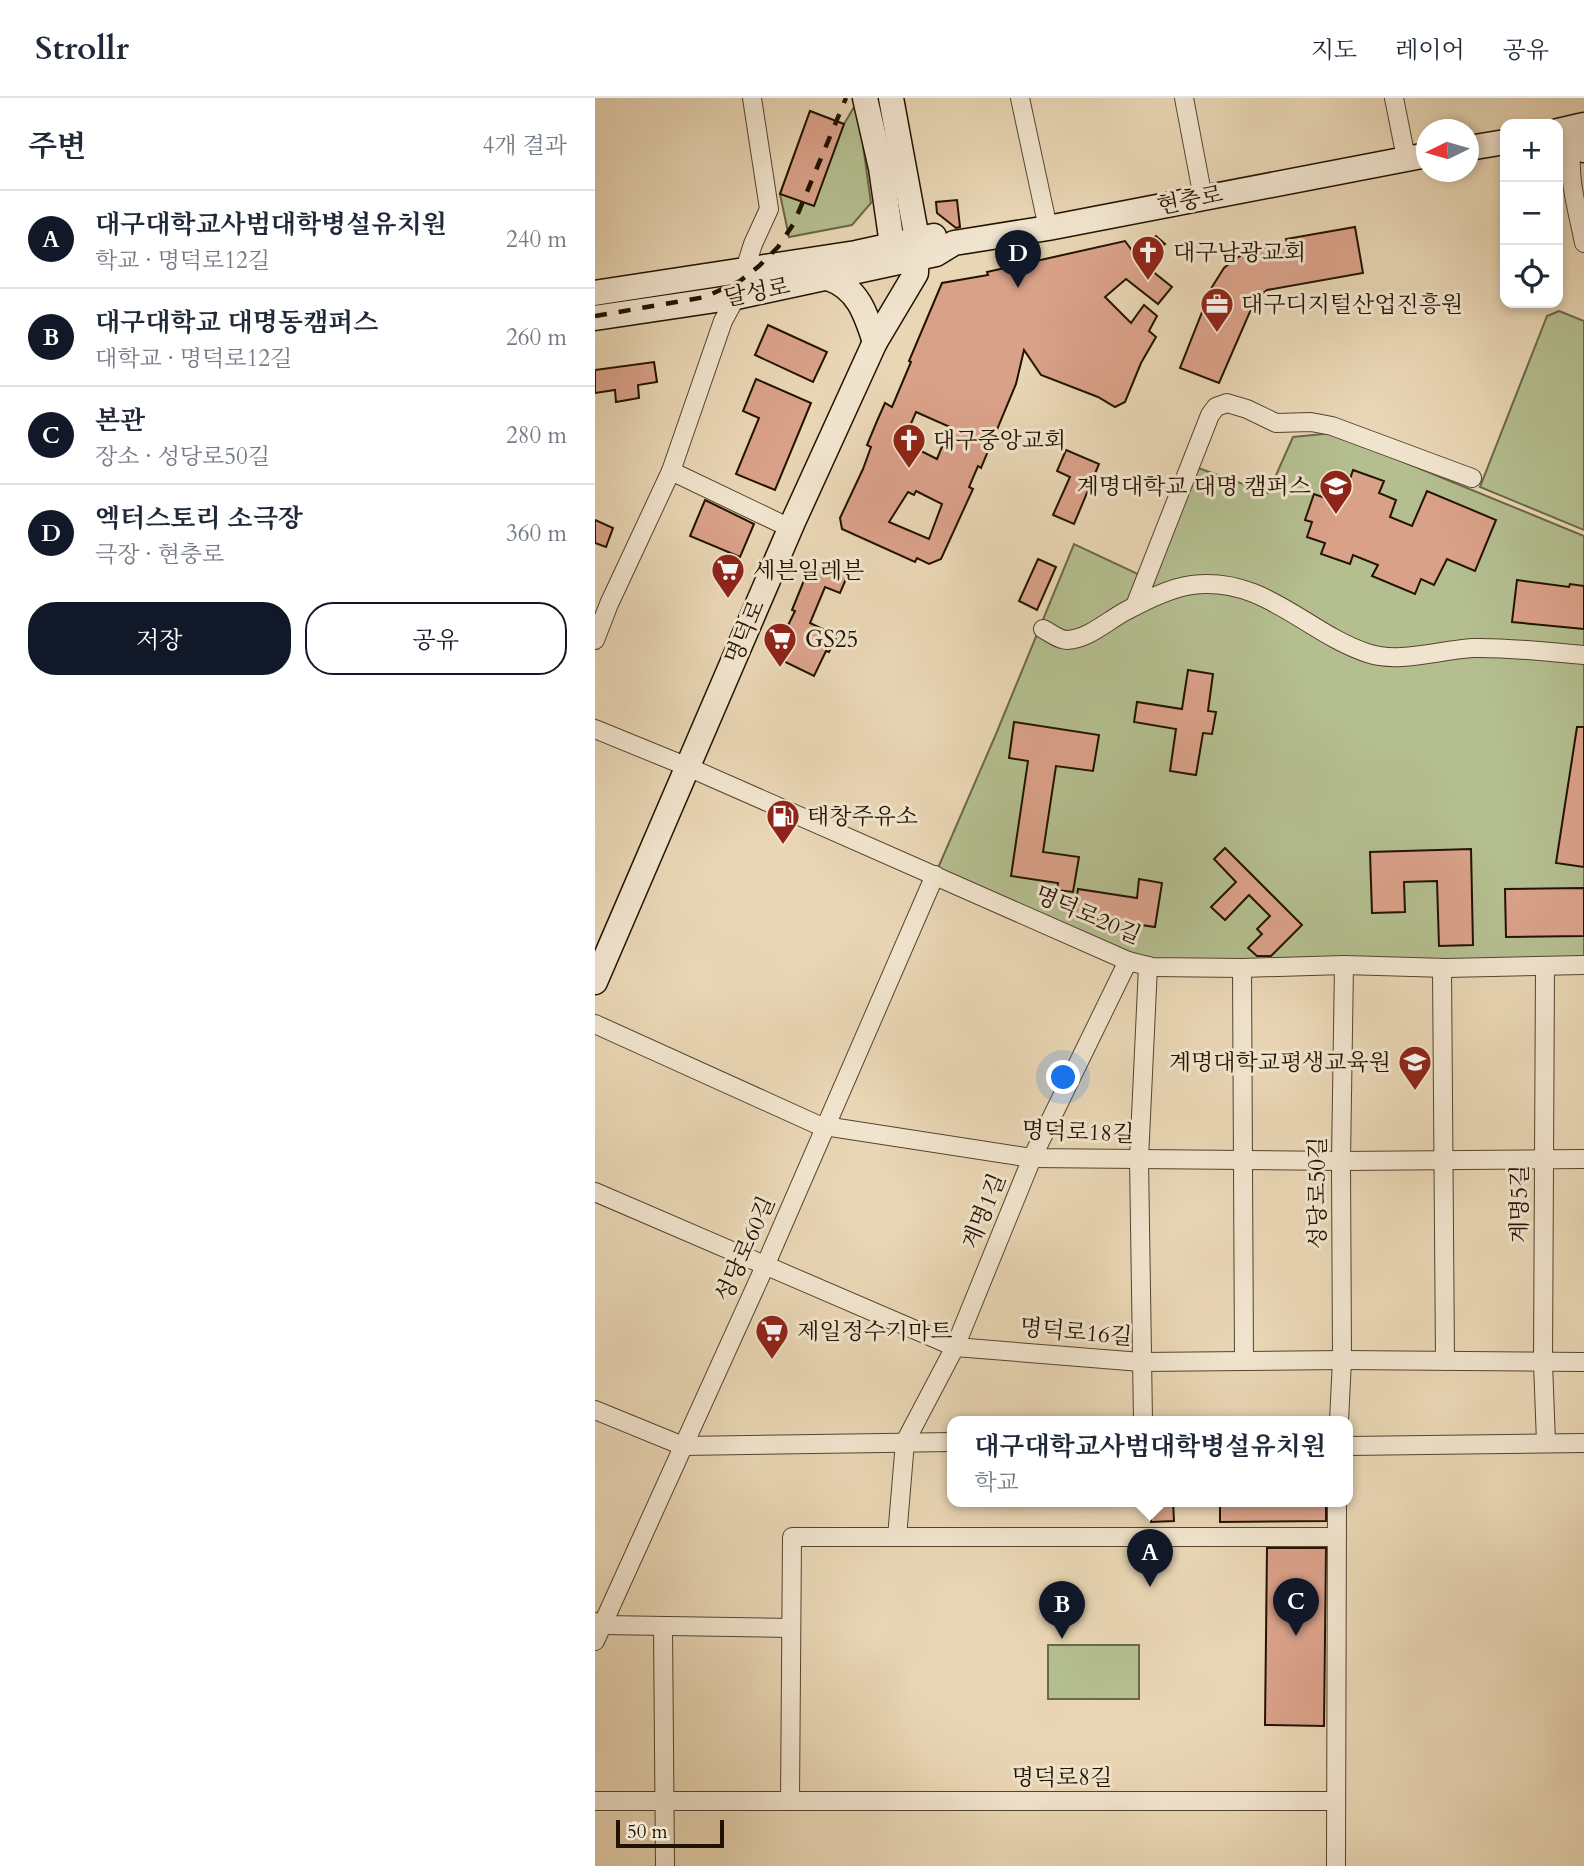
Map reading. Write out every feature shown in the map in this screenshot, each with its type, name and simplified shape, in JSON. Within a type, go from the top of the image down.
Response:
[{"type":"main road","name":"명덕로","points":[[866,98],[881,168],[906,251]]},
{"type":"main road","name":"명덕로","points":[[597,972],[790,528],[875,342],[905,287],[896,276],[906,251],[891,98]]},
{"type":"main road","points":[[1479,146],[1500,143]]},
{"type":"main road","name":"현충로","points":[[906,251],[933,236],[954,243],[1048,228],[1416,157]]},
{"type":"main road","points":[[595,293],[856,253],[906,251]]},
{"type":"main road","name":"달성로","points":[[595,318],[736,297],[828,278],[906,251]]},
{"type":"main road","points":[[828,278],[841,282],[858,299],[875,342]]},
{"type":"street","points":[[595,640],[671,471],[723,321],[736,297],[769,209],[752,98]]},
{"type":"street","points":[[1020,98],[1048,228]]},
{"type":"street","points":[[1184,98],[1203,198]]},
{"type":"street","points":[[1394,98],[1416,157]]},
{"type":"street","points":[[1571,138],[1569,162],[1584,243]]},
{"type":"street","points":[[1135,606],[1210,415],[1216,407],[1227,403],[1276,423],[1311,422],[1332,426],[1472,478]]},
{"type":"street","points":[[671,471],[790,528]]},
{"type":"street","points":[[1043,629],[1064,640],[1081,638],[1163,593],[1192,585],[1231,586],[1258,593],[1338,642],[1370,655],[1399,657],[1491,648],[1584,655]]},
{"type":"street","name":"명덕로20길","points":[[595,729],[688,767],[1128,961],[1148,966],[1242,968],[1344,965],[1442,968],[1584,965]]},
{"type":"street","name":"성당로60길","points":[[597,1630],[765,1266],[935,875]]},
{"type":"street","name":"계명1길","points":[[905,1442],[955,1347],[1032,1158],[1128,961]]},
{"type":"street","name":"성당로50길","points":[[1339,1416],[1342,1360],[1344,965]]},
{"type":"street","points":[[1143,1416],[1139,1159],[1148,966]]},
{"type":"street","name":"계명5길","points":[[1545,966],[1543,1363],[1546,1442]]},
{"type":"street","points":[[1242,968],[1244,1360]]},
{"type":"street","points":[[1442,968],[1444,1361]]},
{"type":"street","name":"명덕로18길","points":[[595,1024],[818,1125],[1032,1158],[1341,1161],[1584,1159]]},
{"type":"street","name":"명덕로16길","points":[[595,1192],[955,1347],[1141,1362],[1584,1362]]},
{"type":"street","points":[[595,1410],[683,1446],[947,1442]]},
{"type":"street","points":[[897,1537],[905,1442]]},
{"type":"street","points":[[1353,1446],[1584,1443]]},
{"type":"street","points":[[1336,1866],[1339,1623],[1337,1507]]},
{"type":"street","points":[[790,1801],[792,1537],[1337,1537]]},
{"type":"street","points":[[663,1628],[665,1866]]},
{"type":"street","points":[[597,1630],[791,1628]]},
{"type":"street","name":"명덕로8길","points":[[595,1801],[1335,1801]]},
{"type":"green space","points":[[857,102],[871,203],[852,225],[789,237],[780,194],[810,111],[844,124]]},
{"type":"green space","points":[[1559,311],[1584,321],[1584,530],[1480,487],[1547,316]]},
{"type":"green space","name":"계명대학교 대명 캠퍼스","points":[[1333,433],[1584,536],[1584,965],[1148,966],[935,875],[1074,544],[1146,578],[1190,465],[1268,493],[1293,437]]},
{"type":"green space","points":[[1048,1645],[1139,1645],[1139,1699],[1048,1699]]},
{"type":"building","points":[[810,111],[844,124],[814,206],[780,194]]},
{"type":"building","points":[[957,200],[960,227],[956,228],[937,213],[936,202]]},
{"type":"building","name":"대구디지털산업진흥원","points":[[1355,227],[1363,273],[1267,290],[1255,300],[1219,383],[1180,368],[1212,287],[1224,268],[1235,259],[1249,251],[1287,244],[1286,239]]},
{"type":"building","points":[[1156,236],[1165,244],[1141,262],[1172,287],[1158,304],[1126,279],[1105,297],[1131,323],[1144,305],[1157,316],[1149,331],[1156,337],[1141,363],[1125,402],[1115,407],[1098,397],[1041,375],[1024,350],[1016,384],[981,468],[978,466],[969,487],[973,489],[941,559],[929,564],[917,558],[915,562],[842,529],[840,518],[863,469],[871,447],[867,445],[885,403],[892,407],[942,283],[988,275],[987,272],[1125,241],[1134,253]],"holes":[[[916,412],[950,427],[937,459],[903,442]],[[916,491],[942,504],[929,539],[889,522],[908,492],[914,495]]]},
{"type":"building","points":[[768,325],[827,352],[813,382],[755,355]]},
{"type":"building","points":[[654,362],[657,382],[638,385],[639,398],[616,402],[615,390],[595,393],[595,370]]},
{"type":"building","points":[[756,379],[811,403],[775,490],[736,474],[759,418],[743,411]]},
{"type":"building","points":[[1066,450],[1099,464],[1074,524],[1053,515],[1070,477],[1057,471]]},
{"type":"building","points":[[1353,470],[1384,481],[1379,493],[1396,500],[1390,517],[1412,526],[1427,491],[1496,520],[1475,571],[1447,559],[1434,585],[1421,579],[1415,594],[1372,576],[1378,565],[1353,555],[1350,564],[1321,554],[1325,543],[1307,537],[1312,522],[1305,520],[1314,494],[1325,498],[1334,473],[1350,479]]},
{"type":"building","points":[[705,500],[754,524],[740,557],[690,536]]},
{"type":"building","points":[[595,520],[613,528],[606,547],[595,543]]},
{"type":"building","points":[[1038,559],[1056,567],[1037,610],[1019,601]]},
{"type":"building","points":[[822,561],[849,572],[840,593],[825,587],[810,623],[837,636],[814,676],[773,656],[795,611],[792,610],[809,568]]},
{"type":"building","points":[[1517,580],[1569,587],[1570,584],[1584,586],[1584,629],[1512,622]]},
{"type":"building","points":[[1188,670],[1213,674],[1208,711],[1216,712],[1212,734],[1203,733],[1196,775],[1170,771],[1176,729],[1134,722],[1137,702],[1182,709]]},
{"type":"building","points":[[1014,722],[1099,735],[1093,771],[1056,766],[1043,852],[1079,857],[1073,892],[1057,890],[1058,883],[1011,876],[1028,761],[1009,758]]},
{"type":"building","points":[[1577,727],[1584,727],[1584,867],[1556,863]]},
{"type":"building","points":[[1225,848],[1302,925],[1271,956],[1257,956],[1248,948],[1262,934],[1257,929],[1270,916],[1249,895],[1225,920],[1211,907],[1236,882],[1214,859]]},
{"type":"building","points":[[1471,849],[1473,945],[1439,946],[1437,881],[1404,882],[1405,912],[1372,913],[1370,852]]},
{"type":"building","points":[[1139,879],[1162,883],[1155,927],[1074,915],[1078,889],[1137,898]]},
{"type":"building","points":[[1584,888],[1584,936],[1506,937],[1505,889]]},
{"type":"building","points":[[1151,1507],[1173,1507],[1174,1521],[1151,1522]]},
{"type":"building","points":[[1220,1507],[1326,1507],[1326,1521],[1220,1522]]},
{"type":"building","points":[[1267,1548],[1326,1548],[1324,1726],[1265,1725]]},
{"type":"railway","points":[[595,316],[705,297],[740,281],[759,266],[778,247],[794,223],[846,98]]},
{"type":"place","name":"대구남광교회","points":[[1148,282]]},
{"type":"place","name":"엑터스토리 소극장","points":[[1018,288]]},
{"type":"place","name":"대구디지털산업진흥원","points":[[1217,334]]},
{"type":"place","name":"대구중앙교회","points":[[909,470]]},
{"type":"place","name":"계명대학교 대명 캠퍼스","points":[[1336,516]]},
{"type":"place","name":"세븐일레븐","points":[[728,600]]},
{"type":"place","name":"GS25","points":[[780,669]]},
{"type":"place","name":"태창주유소","points":[[783,846]]},
{"type":"place","name":"계명대학교평생교육원","points":[[1415,1092]]},
{"type":"place","name":"제일정수기마트","points":[[772,1361]]},
{"type":"place","name":"대구대학교사범대학병설유치원","points":[[1150,1587]]},
{"type":"place","name":"본관","points":[[1296,1636]]},
{"type":"place","name":"대구대학교 대명동캠퍼스","points":[[1062,1639]]}]
